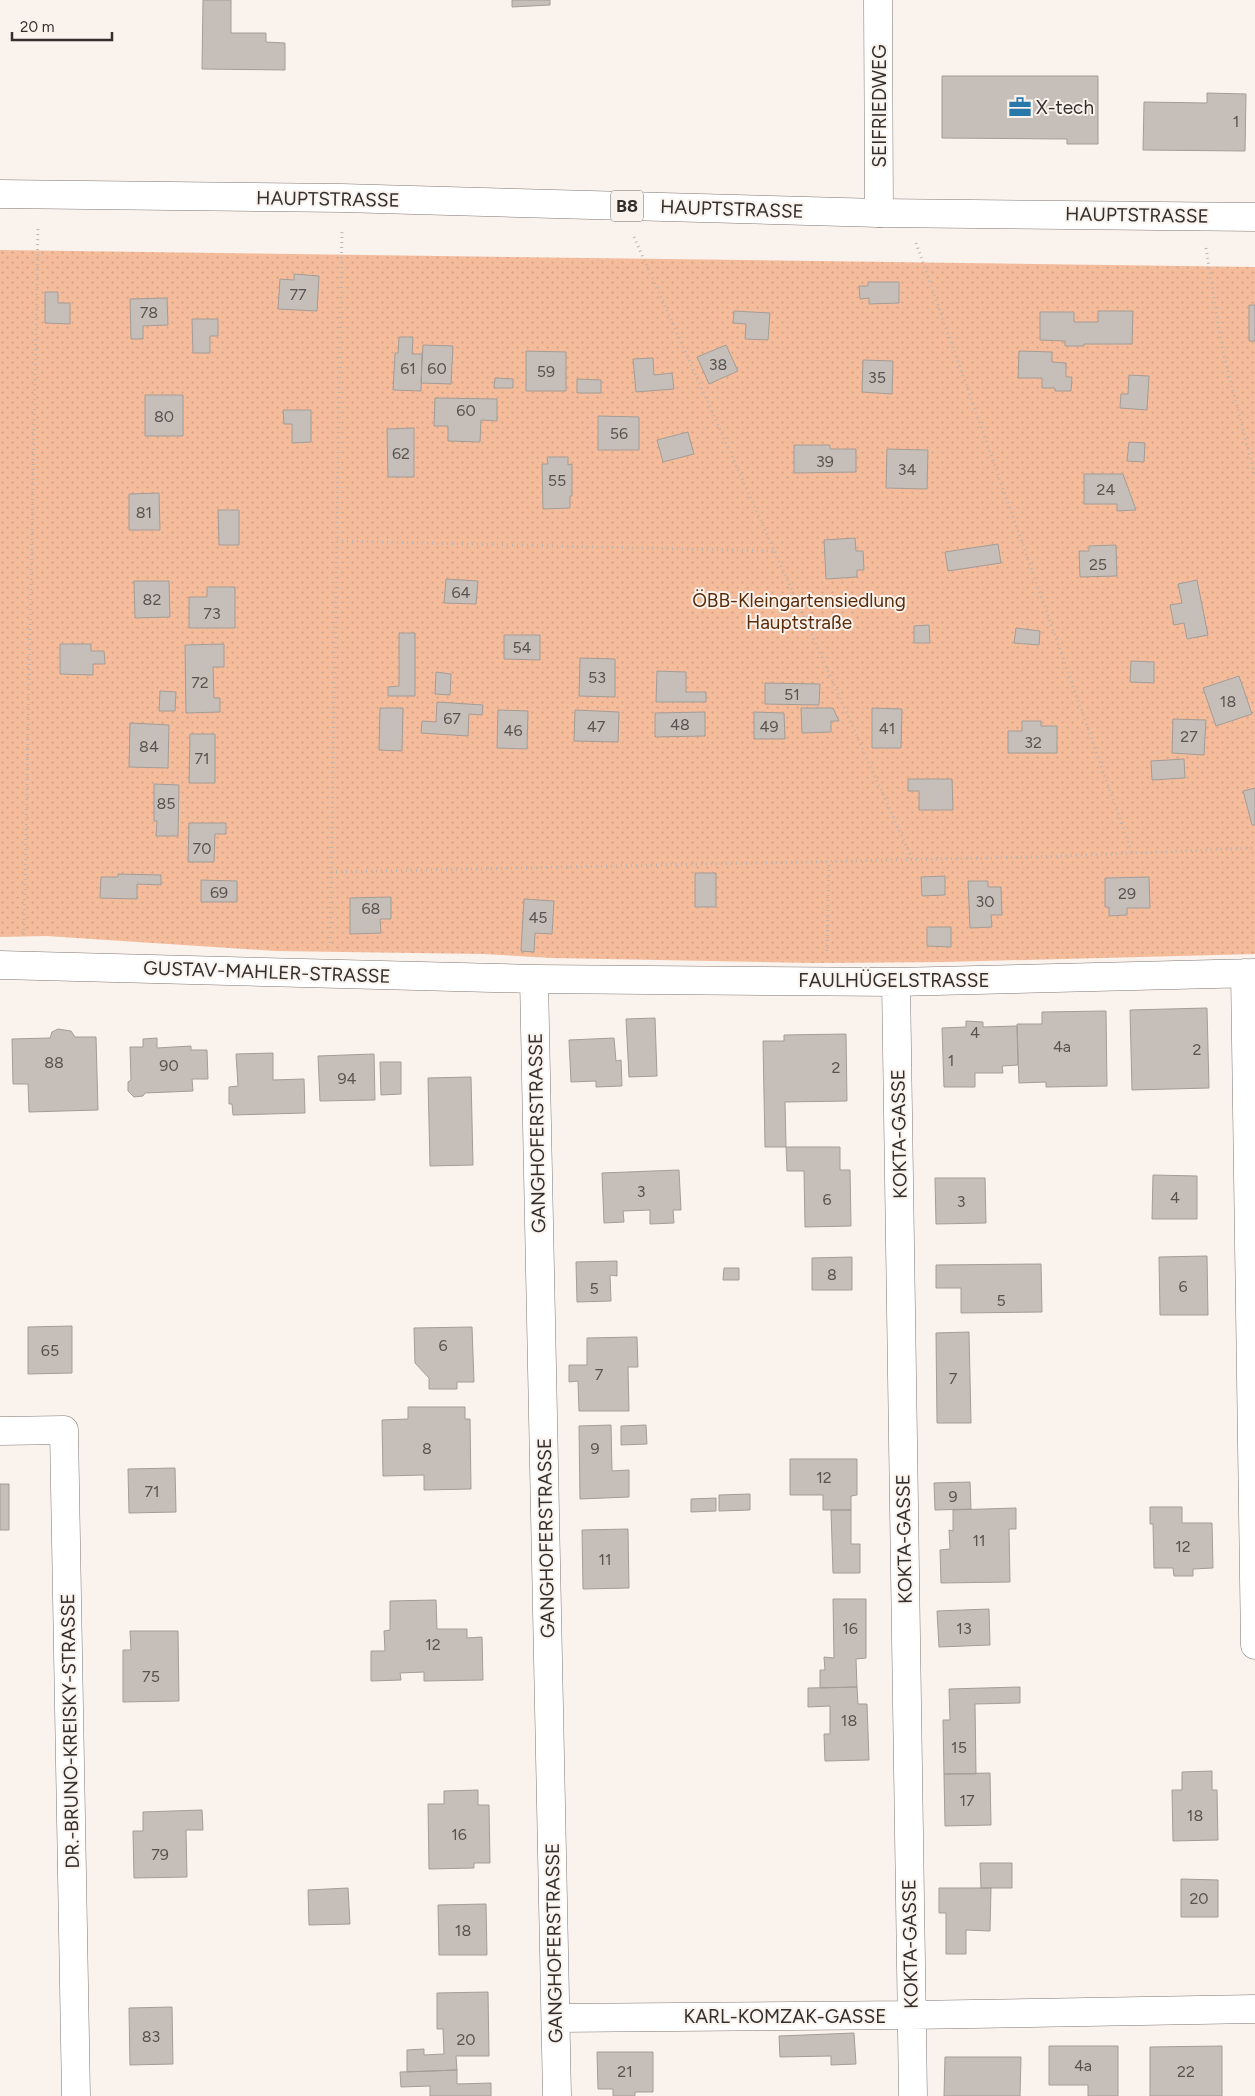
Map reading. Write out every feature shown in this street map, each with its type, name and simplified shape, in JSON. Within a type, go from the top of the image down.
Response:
[{"type":"street","name":"SEIFRIEDWEG","points":[[878,0],[892,213]]},
{"type":"street","name":"HAUPTSTRASSE","points":[[0,194],[342,198],[892,213],[1255,217]]},
{"type":"street","name":"GUSTAV-MAHLER-STRASSE","points":[[12,965],[534,979]]},
{"type":"street","name":"FAULHÜGELSTRASSE","points":[[534,979],[896,982],[1250,973]]},
{"type":"street","points":[[1250,973],[1255,1645]]},
{"type":"street","name":"GANGHOFERSTRASSE","points":[[534,979],[557,2096]]},
{"type":"street","name":"KOKTA-GASSE","points":[[896,982],[913,2096]]},
{"type":"street","name":"DR.-BRUNO-KREISKY-STRASSE","points":[[0,1431],[64,1430],[76,2096]]},
{"type":"street","name":"KARL-KOMZAK-GASSE","points":[[556,2018],[911,2015],[1255,2008]]},
{"type":"path","points":[[12,965],[38,194]]},
{"type":"path","points":[[330,974],[342,198]]},
{"type":"path","points":[[620,205],[912,859]]},
{"type":"path","points":[[892,213],[1132,853]]},
{"type":"path","points":[[1201,216],[1222,348],[1255,476]]},
{"type":"path","points":[[337,541],[774,551]]},
{"type":"path","points":[[331,872],[829,862],[1255,848]]},
{"type":"path","points":[[827,981],[829,862]]},
{"type":"green space","name":"ÖBB-Kleingartensiedlung Hauptstraße","points":[[0,250],[1255,267],[1255,954],[945,962],[813,963],[552,958],[483,954],[276,951],[46,936],[0,937]]},
{"type":"building","points":[[203,0],[231,0],[231,33],[266,33],[266,42],[285,43],[285,70],[202,69]]},
{"type":"building","points":[[512,0],[550,0],[550,5],[512,7]]},
{"type":"building","name":"X-tech","points":[[942,76],[1098,76],[1098,144],[1067,144],[1067,139],[942,138]]},
{"type":"building","points":[[1207,93],[1246,94],[1245,151],[1143,150],[1144,102],[1207,103]]},
{"type":"building","points":[[294,274],[319,276],[317,311],[278,309],[280,279],[294,280]]},
{"type":"building","points":[[868,282],[899,282],[899,303],[869,304],[869,298],[860,299],[859,286],[868,286]]},
{"type":"building","points":[[45,292],[58,292],[58,303],[70,303],[70,324],[45,323]]},
{"type":"building","points":[[167,298],[168,325],[143,326],[143,339],[131,339],[130,299]]},
{"type":"building","points":[[1249,305],[1255,305],[1255,341],[1249,341]]},
{"type":"building","points":[[734,311],[770,313],[768,340],[745,339],[746,324],[733,323]]},
{"type":"building","points":[[1098,311],[1133,311],[1132,344],[1065,346],[1065,341],[1040,340],[1040,312],[1074,312],[1074,322],[1098,322]]},
{"type":"building","points":[[192,319],[218,319],[218,336],[210,336],[210,353],[193,353]]},
{"type":"building","points":[[399,337],[413,337],[412,354],[422,354],[421,391],[393,390],[395,353],[398,353]]},
{"type":"building","points":[[423,345],[453,346],[451,384],[421,383]]},
{"type":"building","points":[[726,345],[738,371],[709,384],[697,357]]},
{"type":"building","points":[[526,351],[566,352],[566,391],[526,391]]},
{"type":"building","points":[[1019,351],[1052,352],[1052,362],[1066,363],[1066,377],[1072,377],[1071,391],[1055,391],[1055,388],[1042,388],[1042,378],[1018,378]]},
{"type":"building","points":[[653,358],[654,375],[672,373],[674,389],[636,392],[633,359]]},
{"type":"building","points":[[863,360],[893,361],[892,394],[862,392]]},
{"type":"building","points":[[1129,375],[1149,376],[1147,410],[1120,408],[1121,394],[1128,394]]},
{"type":"building","points":[[495,378],[513,379],[513,388],[494,388]]},
{"type":"building","points":[[577,379],[601,380],[601,393],[577,393]]},
{"type":"building","points":[[145,395],[183,395],[183,436],[145,436]]},
{"type":"building","points":[[435,398],[497,399],[497,421],[481,420],[480,442],[448,441],[448,426],[434,426]]},
{"type":"building","points":[[283,410],[311,410],[311,442],[292,443],[292,424],[284,424]]},
{"type":"building","points":[[598,416],[639,417],[639,450],[598,450]]},
{"type":"building","points":[[414,428],[414,477],[388,477],[387,429]]},
{"type":"building","points":[[688,432],[694,454],[663,462],[657,440]]},
{"type":"building","points":[[1129,442],[1145,443],[1144,462],[1127,461]]},
{"type":"building","points":[[794,445],[830,445],[830,449],[856,449],[856,472],[794,473]]},
{"type":"building","points":[[887,449],[928,450],[927,489],[886,488]]},
{"type":"building","points":[[547,457],[568,457],[568,465],[572,464],[570,508],[543,509],[542,464],[548,464]]},
{"type":"building","points":[[1084,474],[1123,474],[1136,510],[1117,511],[1117,504],[1084,504]]},
{"type":"building","points":[[159,493],[160,530],[129,530],[129,494]]},
{"type":"building","points":[[218,510],[239,510],[239,545],[219,545]]},
{"type":"building","points":[[855,538],[856,551],[863,551],[864,570],[857,570],[857,577],[826,579],[824,540]]},
{"type":"building","points":[[998,544],[1001,563],[948,571],[945,552]]},
{"type":"building","points":[[1116,545],[1117,576],[1080,577],[1079,551],[1089,551],[1089,546]]},
{"type":"building","points":[[446,579],[478,581],[476,604],[444,603]]},
{"type":"building","points":[[1197,580],[1208,635],[1187,639],[1184,623],[1174,625],[1170,605],[1182,603],[1178,584]]},
{"type":"building","points":[[134,581],[169,581],[170,617],[135,618]]},
{"type":"building","points":[[207,587],[235,587],[235,628],[189,628],[189,597],[207,597]]},
{"type":"building","points":[[929,625],[930,643],[914,643],[914,626]]},
{"type":"building","points":[[1016,628],[1040,631],[1039,645],[1014,643]]},
{"type":"building","points":[[399,633],[415,633],[415,696],[388,696],[388,687],[399,686]]},
{"type":"building","points":[[504,635],[540,635],[540,660],[504,659]]},
{"type":"building","points":[[60,644],[91,644],[91,651],[104,651],[105,664],[93,664],[93,675],[60,674]]},
{"type":"building","points":[[224,644],[224,667],[213,667],[214,698],[220,698],[220,712],[186,713],[185,645]]},
{"type":"building","points":[[580,658],[615,659],[615,697],[579,696]]},
{"type":"building","points":[[1131,661],[1154,662],[1154,683],[1130,682]]},
{"type":"building","points":[[657,671],[686,672],[686,692],[706,692],[706,702],[656,702]]},
{"type":"building","points":[[436,672],[451,674],[450,695],[435,694]]},
{"type":"building","points":[[1239,676],[1252,714],[1216,726],[1203,688]]},
{"type":"building","points":[[765,683],[820,684],[819,705],[765,704]]},
{"type":"building","points":[[160,691],[176,692],[175,711],[159,711]]},
{"type":"building","points":[[437,702],[483,705],[482,715],[469,714],[468,736],[421,733],[422,721],[436,722]]},
{"type":"building","points":[[380,708],[403,708],[402,751],[379,750]]},
{"type":"building","points":[[801,708],[833,708],[839,721],[831,721],[831,732],[802,733]]},
{"type":"building","points":[[872,708],[902,709],[901,748],[872,748]]},
{"type":"building","points":[[498,710],[528,711],[527,749],[497,748]]},
{"type":"building","points":[[575,710],[619,712],[618,742],[574,741]]},
{"type":"building","points":[[705,712],[705,736],[655,737],[655,713]]},
{"type":"building","points":[[754,712],[784,713],[785,739],[754,739]]},
{"type":"building","points":[[1173,719],[1206,720],[1204,755],[1172,753]]},
{"type":"building","points":[[1022,721],[1041,721],[1041,726],[1057,726],[1057,753],[1008,753],[1008,731],[1022,731]]},
{"type":"building","points":[[130,723],[169,725],[168,768],[129,767]]},
{"type":"building","points":[[190,734],[215,734],[215,783],[189,783]]},
{"type":"building","points":[[1184,759],[1185,778],[1152,780],[1151,761]]},
{"type":"building","points":[[908,779],[952,779],[953,810],[919,810],[919,791],[908,791]]},
{"type":"building","points":[[154,784],[179,785],[178,836],[156,836],[157,821],[154,821]]},
{"type":"building","points":[[1255,788],[1255,825],[1252,825],[1243,791]]},
{"type":"building","points":[[189,823],[226,823],[226,834],[215,834],[214,862],[188,862]]},
{"type":"building","points":[[695,873],[716,873],[716,907],[695,907]]},
{"type":"building","points":[[118,874],[161,875],[161,885],[137,884],[137,899],[100,898],[101,877],[118,877]]},
{"type":"building","points":[[945,876],[945,895],[922,896],[921,877]]},
{"type":"building","points":[[1149,877],[1150,908],[1127,908],[1127,915],[1109,916],[1109,907],[1105,907],[1105,878]]},
{"type":"building","points":[[201,880],[237,881],[237,902],[201,902]]},
{"type":"building","points":[[968,881],[988,881],[988,887],[1001,887],[1002,915],[991,915],[992,927],[970,928]]},
{"type":"building","points":[[391,897],[391,919],[380,919],[381,933],[350,934],[350,898]]},
{"type":"building","points":[[524,899],[554,901],[552,934],[535,933],[534,952],[521,951]]},
{"type":"building","points":[[927,927],[951,927],[951,947],[927,946]]},
{"type":"building","points":[[1207,1008],[1209,1088],[1132,1090],[1130,1010]]},
{"type":"building","points":[[1106,1011],[1107,1086],[1046,1087],[1046,1082],[1019,1083],[1017,1024],[1042,1024],[1042,1012]]},
{"type":"building","points":[[655,1018],[657,1076],[629,1077],[626,1019]]},
{"type":"building","points":[[966,1021],[983,1022],[983,1027],[1017,1026],[1018,1065],[1002,1066],[1003,1073],[975,1073],[975,1087],[944,1087],[942,1028],[966,1027]]},
{"type":"building","points":[[58,1029],[71,1031],[75,1037],[96,1037],[98,1110],[29,1112],[28,1084],[13,1084],[12,1039],[50,1038],[52,1032]]},
{"type":"building","points":[[846,1034],[847,1101],[785,1102],[786,1147],[765,1147],[763,1041],[784,1041],[784,1035]]},
{"type":"building","points":[[157,1038],[157,1048],[191,1046],[191,1050],[207,1050],[208,1079],[192,1079],[193,1091],[145,1093],[143,1096],[134,1097],[128,1091],[128,1082],[131,1080],[130,1047],[143,1047],[143,1039]]},
{"type":"building","points":[[614,1038],[616,1061],[621,1060],[622,1086],[596,1087],[596,1081],[571,1082],[569,1040]]},
{"type":"building","points":[[273,1053],[273,1080],[304,1079],[305,1113],[233,1115],[232,1104],[229,1104],[229,1087],[238,1086],[236,1054]]},
{"type":"building","points":[[374,1054],[375,1100],[320,1101],[318,1056]]},
{"type":"building","points":[[380,1062],[401,1062],[401,1094],[381,1095]]},
{"type":"building","points":[[471,1077],[473,1165],[430,1166],[428,1078]]},
{"type":"building","points":[[786,1147],[840,1147],[840,1170],[850,1170],[851,1226],[805,1227],[804,1171],[787,1171]]},
{"type":"building","points":[[679,1170],[681,1210],[673,1210],[674,1223],[650,1224],[650,1210],[623,1211],[624,1222],[604,1223],[602,1173]]},
{"type":"building","points":[[1153,1175],[1197,1176],[1197,1219],[1152,1219]]},
{"type":"building","points":[[935,1178],[985,1178],[986,1223],[936,1224]]},
{"type":"building","points":[[1207,1256],[1208,1315],[1160,1315],[1159,1257]]},
{"type":"building","points":[[852,1257],[852,1290],[812,1290],[812,1258]]},
{"type":"building","points":[[617,1261],[617,1276],[610,1275],[611,1301],[577,1302],[576,1262]]},
{"type":"building","points":[[1041,1264],[1042,1312],[961,1313],[961,1288],[936,1288],[936,1265]]},
{"type":"building","points":[[724,1268],[739,1268],[739,1280],[723,1280]]},
{"type":"building","points":[[72,1326],[72,1373],[28,1374],[28,1327]]},
{"type":"building","points":[[472,1327],[474,1382],[457,1382],[457,1389],[429,1389],[429,1378],[415,1363],[414,1328]]},
{"type":"building","points":[[969,1332],[971,1423],[937,1423],[936,1333]]},
{"type":"building","points":[[637,1337],[638,1367],[628,1367],[629,1411],[579,1411],[578,1381],[569,1382],[569,1365],[587,1365],[587,1338]]},
{"type":"building","points":[[408,1407],[465,1407],[465,1419],[470,1419],[471,1489],[424,1490],[424,1475],[383,1476],[382,1420],[408,1419]]},
{"type":"building","points":[[611,1425],[612,1471],[629,1470],[629,1497],[580,1499],[579,1426]]},
{"type":"building","points":[[646,1425],[647,1444],[621,1445],[621,1426]]},
{"type":"building","points":[[790,1459],[857,1459],[857,1495],[851,1496],[851,1510],[823,1510],[823,1495],[790,1495]]},
{"type":"building","points":[[175,1468],[176,1512],[129,1513],[128,1469]]},
{"type":"building","points":[[970,1482],[971,1509],[935,1510],[934,1483]]},
{"type":"building","points":[[0,1484],[9,1484],[9,1530],[0,1530]]},
{"type":"building","points":[[750,1494],[750,1510],[719,1511],[719,1495]]},
{"type":"building","points":[[716,1498],[716,1511],[691,1512],[691,1499]]},
{"type":"building","points":[[1150,1507],[1182,1507],[1182,1523],[1212,1523],[1213,1568],[1193,1569],[1193,1576],[1174,1576],[1173,1568],[1154,1568],[1153,1524],[1150,1524]]},
{"type":"building","points":[[1016,1508],[1016,1529],[1009,1529],[1010,1582],[941,1583],[940,1550],[950,1549],[949,1530],[953,1531],[953,1510]]},
{"type":"building","points":[[831,1510],[851,1510],[851,1544],[860,1544],[860,1573],[833,1573]]},
{"type":"building","points":[[628,1529],[629,1588],[583,1589],[582,1530]]},
{"type":"building","points":[[833,1599],[866,1599],[866,1658],[856,1659],[857,1687],[820,1688],[820,1670],[825,1670],[824,1657],[834,1658]]},
{"type":"building","points":[[436,1600],[437,1629],[467,1629],[467,1638],[482,1637],[483,1680],[424,1681],[424,1672],[400,1673],[401,1680],[371,1681],[371,1651],[385,1651],[384,1631],[390,1630],[390,1601]]},
{"type":"building","points":[[989,1609],[990,1645],[939,1647],[937,1611]]},
{"type":"building","points":[[130,1631],[178,1631],[179,1701],[123,1702],[123,1650],[131,1650]]},
{"type":"building","points":[[857,1687],[858,1704],[867,1704],[869,1760],[825,1761],[824,1734],[830,1734],[830,1706],[808,1707],[808,1688]]},
{"type":"building","points":[[1020,1687],[1020,1703],[975,1704],[976,1774],[944,1774],[943,1720],[950,1720],[949,1689]]},
{"type":"building","points":[[1212,1771],[1212,1790],[1217,1790],[1218,1840],[1173,1841],[1172,1790],[1182,1790],[1182,1772]]},
{"type":"building","points":[[990,1773],[991,1825],[945,1826],[944,1774]]},
{"type":"building","points":[[478,1790],[478,1805],[489,1805],[490,1863],[474,1863],[474,1868],[429,1869],[428,1804],[444,1804],[444,1791]]},
{"type":"building","points":[[202,1810],[203,1830],[186,1830],[187,1877],[134,1878],[133,1831],[143,1831],[143,1812]]},
{"type":"building","points":[[980,1863],[1012,1863],[1012,1888],[981,1888]]},
{"type":"building","points":[[1181,1879],[1218,1880],[1218,1917],[1181,1917]]},
{"type":"building","points":[[348,1888],[350,1924],[309,1925],[308,1890]]},
{"type":"building","points":[[939,1888],[991,1888],[990,1931],[966,1930],[966,1954],[946,1954],[946,1913],[939,1913]]},
{"type":"building","points":[[486,1904],[487,1955],[439,1955],[438,1905]]},
{"type":"building","points":[[488,1992],[489,2056],[456,2056],[457,2070],[407,2072],[407,2050],[424,2049],[424,2055],[444,2054],[443,2029],[437,2029],[437,1993]]},
{"type":"building","points":[[172,2007],[173,2064],[130,2065],[129,2008]]},
{"type":"building","points":[[854,2033],[856,2064],[831,2065],[831,2056],[780,2057],[779,2036]]},
{"type":"building","points":[[1049,2046],[1118,2046],[1118,2096],[1088,2096],[1088,2085],[1049,2085]]},
{"type":"building","points":[[1222,2046],[1222,2096],[1150,2096],[1150,2047]]},
{"type":"building","points":[[597,2052],[653,2052],[653,2092],[635,2092],[635,2096],[613,2096],[613,2089],[598,2089]]},
{"type":"building","points":[[945,2057],[1021,2057],[1020,2096],[944,2096]]},
{"type":"building","points":[[457,2070],[457,2084],[491,2083],[491,2096],[430,2096],[430,2086],[401,2087],[400,2072]]},
{"type":"place","name":"X-tech","points":[[1020,107]]}]
